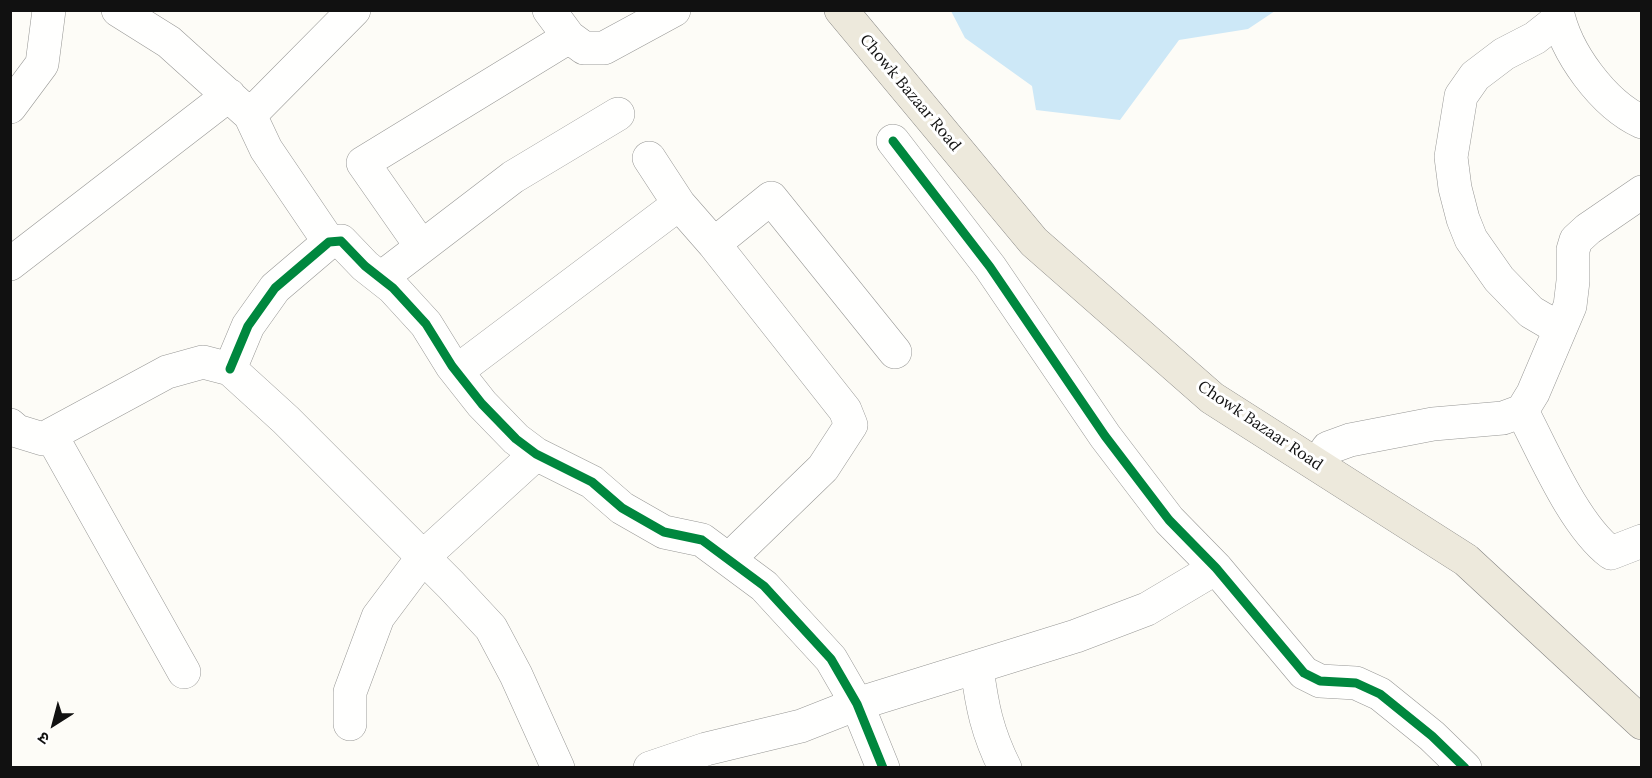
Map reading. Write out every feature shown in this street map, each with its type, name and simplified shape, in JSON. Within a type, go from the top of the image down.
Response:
[{"type":"main road","name":"Chowk Bazaar Road","points":[[842,10],[1034,242],[1212,398],[1466,560],[1641,723]]},
{"type":"street","points":[[10,107],[42,64],[49,10]]},
{"type":"street","points":[[118,10],[169,42],[240,105],[266,149],[329,242]]},
{"type":"street","points":[[10,264],[240,105],[354,10]]},
{"type":"street","points":[[549,10],[569,37],[584,48],[603,48],[674,10]]},
{"type":"street","points":[[1560,329],[1531,312],[1499,279],[1472,239],[1463,219],[1450,157],[1461,96],[1475,76],[1504,54],[1535,38],[1558,15],[1565,38],[1594,84],[1625,115],[1641,122]]},
{"type":"street","points":[[422,246],[363,163],[569,37]]},
{"type":"street","points":[[381,278],[513,177],[618,114]]},
{"type":"street","points":[[893,141],[990,267],[1112,445],[1169,520],[1216,568],[1304,673],[1320,681],[1356,683],[1380,694],[1432,736],[1466,768]]},
{"type":"street","points":[[649,158],[679,204],[714,244],[844,410],[851,426],[823,468],[729,559]]},
{"type":"street","points":[[1317,464],[1328,448],[1350,440],[1433,424],[1503,418],[1522,411],[1533,393],[1570,306],[1573,281],[1572,250],[1576,240],[1641,192]]},
{"type":"street","points":[[714,244],[771,198],[895,352]]},
{"type":"street","points":[[457,371],[679,204]]},
{"type":"street","points":[[230,369],[248,326],[275,288],[329,242],[341,241],[365,266],[393,288],[426,324],[482,404],[516,439],[536,454],[592,482],[622,508],[663,532],[702,540],[764,586],[831,659],[857,704],[883,768]]},
{"type":"street","points":[[184,672],[26,437],[167,372],[203,362],[230,369],[286,420],[491,628],[516,675],[558,768]]},
{"type":"street","points":[[1522,411],[1575,511],[1597,543],[1611,553],[1641,541]]},
{"type":"street","points":[[350,724],[350,692],[378,617],[423,557],[536,454]]},
{"type":"street","points":[[650,768],[706,749],[801,726],[857,704],[1076,636],[1147,609],[1216,568]]},
{"type":"street","points":[[977,668],[983,712],[996,751],[1005,768]]},
{"type":"water","points":[[951,11],[1275,11],[1248,29],[1179,40],[1120,120],[1036,110],[1032,86],[965,38]]},
{"type":"cycle path","points":[[893,141],[990,267],[1105,436],[1169,520],[1216,568],[1304,673],[1320,681],[1356,683],[1380,694],[1432,736],[1465,768]]},
{"type":"cycle path","points":[[230,369],[248,326],[275,288],[329,242],[341,241],[365,266],[393,288],[426,324],[452,366],[482,404],[516,439],[536,454],[592,482],[622,508],[664,532],[702,540],[764,586],[831,659],[857,704],[883,768]]}]
